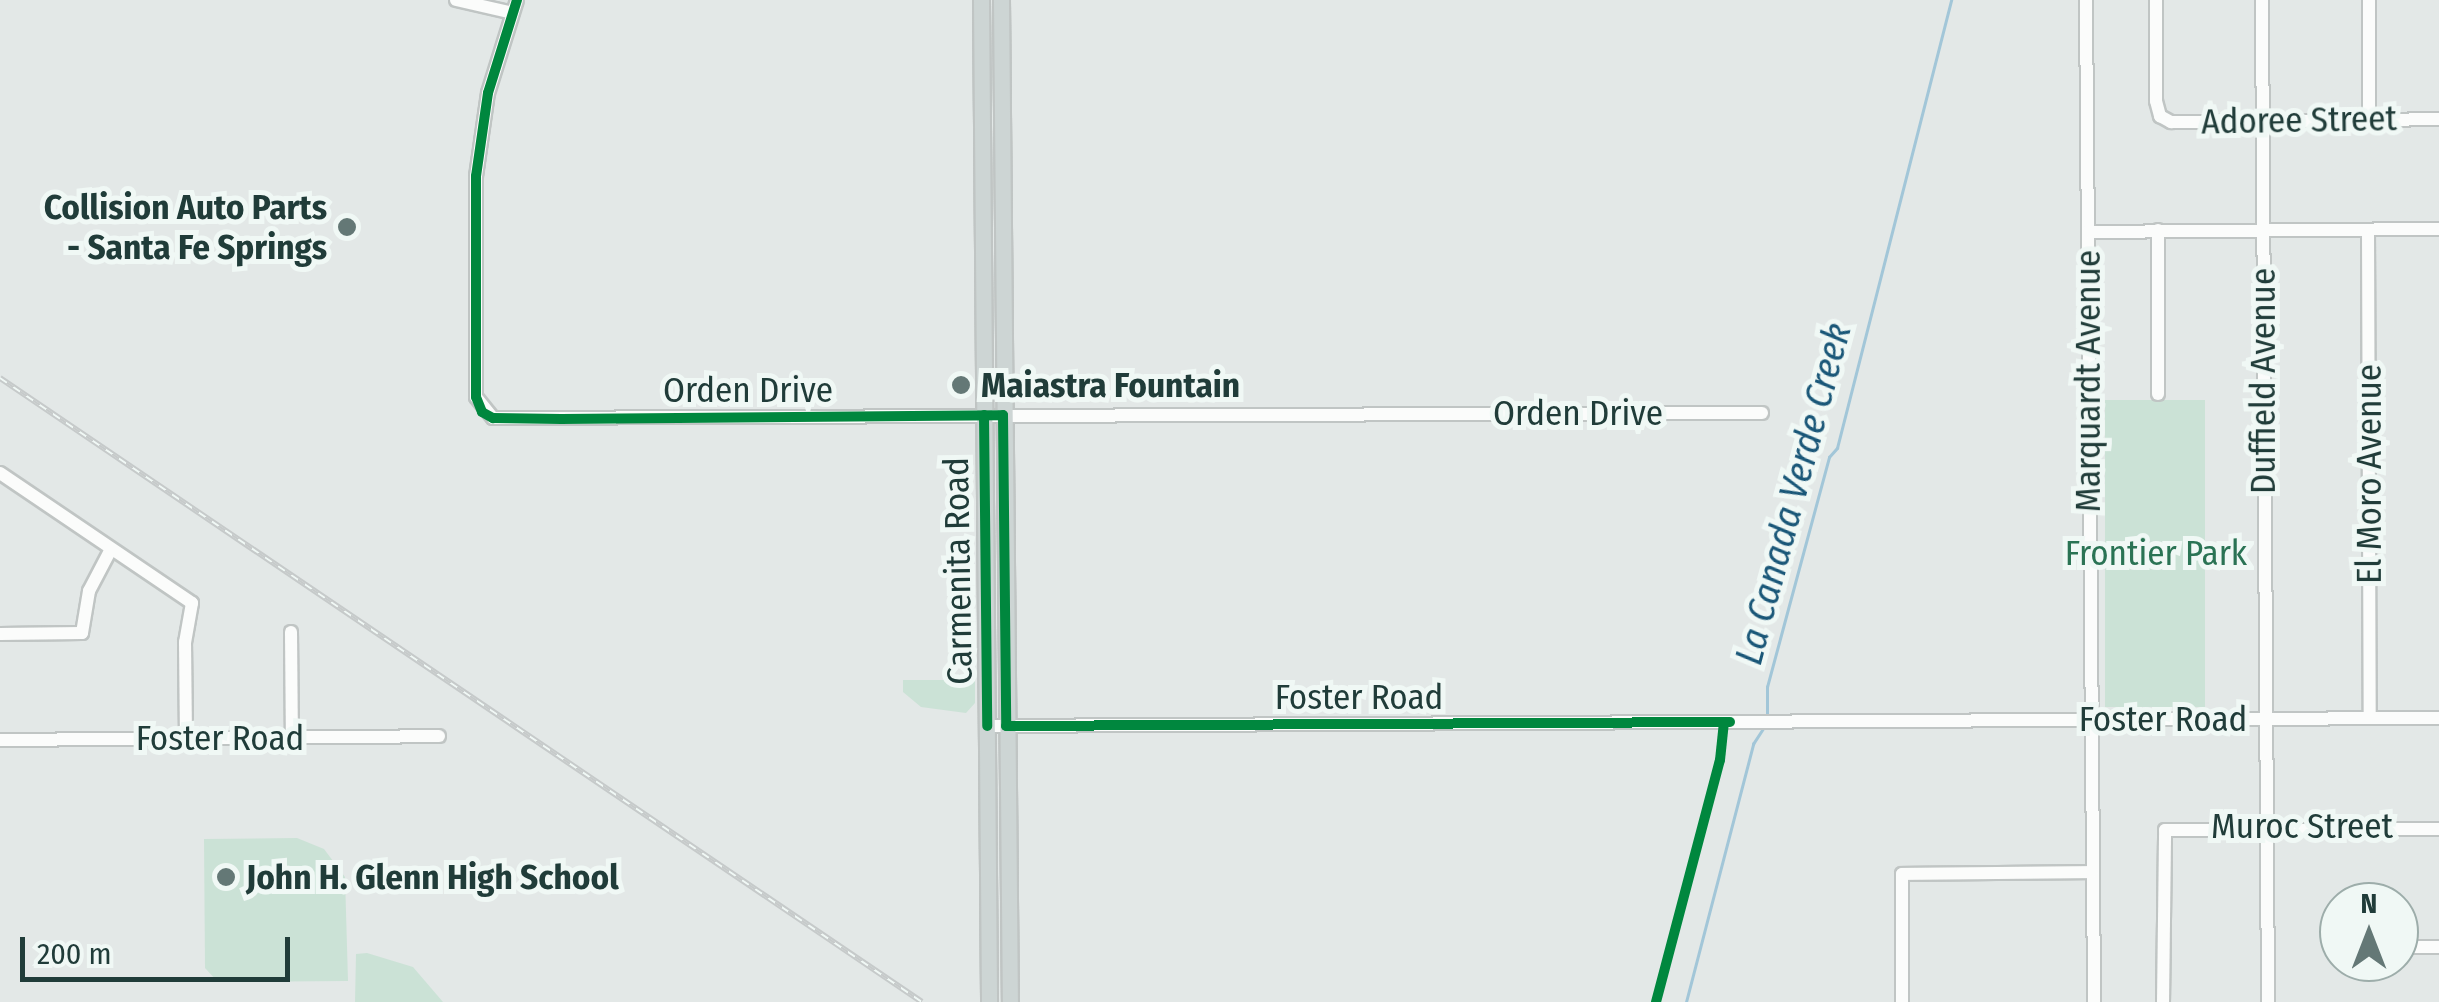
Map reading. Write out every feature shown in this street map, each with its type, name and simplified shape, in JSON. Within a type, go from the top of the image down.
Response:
[{"type":"main road","name":"Carmenita Road","points":[[981,0],[990,1002]]},
{"type":"main road","name":"Carmenita Road","points":[[1001,0],[1010,1002]]},
{"type":"main road","points":[[982,165],[1002,166]]},
{"type":"street","points":[[456,0],[515,6]]},
{"type":"street","name":"Marquardt Avenue","points":[[2086,0],[2094,1002]]},
{"type":"street","name":"Adoree Street","points":[[2156,0],[2160,116],[2171,122],[2439,118]]},
{"type":"street","name":"Duffield Avenue","points":[[2262,0],[2268,1002]]},
{"type":"street","points":[[2368,0],[2369,119]]},
{"type":"street","name":"Orden Drive","points":[[515,6],[488,93],[476,176],[476,398],[493,418],[1762,412]]},
{"type":"street","points":[[2088,232],[2439,229]]},
{"type":"street","points":[[2158,230],[2158,394]]},
{"type":"street","name":"El Moro Avenue","points":[[2368,230],[2370,718]]},
{"type":"street","points":[[0,474],[110,552],[192,603],[185,642],[186,738]]},
{"type":"street","points":[[0,634],[82,634],[90,591],[110,552]]},
{"type":"street","points":[[291,632],[292,737]]},
{"type":"street","name":"Foster Road","points":[[987,726],[2439,718]]},
{"type":"street","name":"Foster Road","points":[[0,740],[439,736]]},
{"type":"street","name":"Muroc Street","points":[[2163,1002],[2164,830],[2266,826],[2439,830]]},
{"type":"street","points":[[1902,1002],[1902,874],[2092,872]]},
{"type":"green space","name":"Frontier Park","points":[[2105,400],[2205,400],[2205,707],[2105,707]]},
{"type":"green space","points":[[959,674],[975,678],[975,703],[966,713],[921,707],[903,692],[903,680],[958,680]]},
{"type":"green space","points":[[297,838],[324,849],[345,877],[348,981],[218,982],[205,968],[204,839]]},
{"type":"green space","points":[[367,953],[413,967],[443,1002],[355,1002],[356,954]]},
{"type":"waterway","name":"La Canada Verde Creek","points":[[1767,714],[1767,687],[1829,457],[1837,448],[1951,0]]},
{"type":"waterway","name":"La Canada Verde Creek","points":[[1686,1002],[1753,744],[1764,727]]},
{"type":"railway","points":[[0,378],[922,1002]]},
{"type":"cycle path","points":[[517,0],[488,93],[476,176],[476,397],[482,412],[493,418],[561,419],[1003,415],[1006,726],[1730,722]]},
{"type":"cycle path","points":[[984,415],[987,726]]},
{"type":"cycle path","points":[[1656,1002],[1720,760],[1724,722]]},
{"type":"place","name":"Collision Auto Parts - Santa Fe Springs","points":[[347,227]]},
{"type":"place","name":"Maiastra Fountain","points":[[961,385]]},
{"type":"place","name":"John H. Glenn High School","points":[[226,877]]}]
